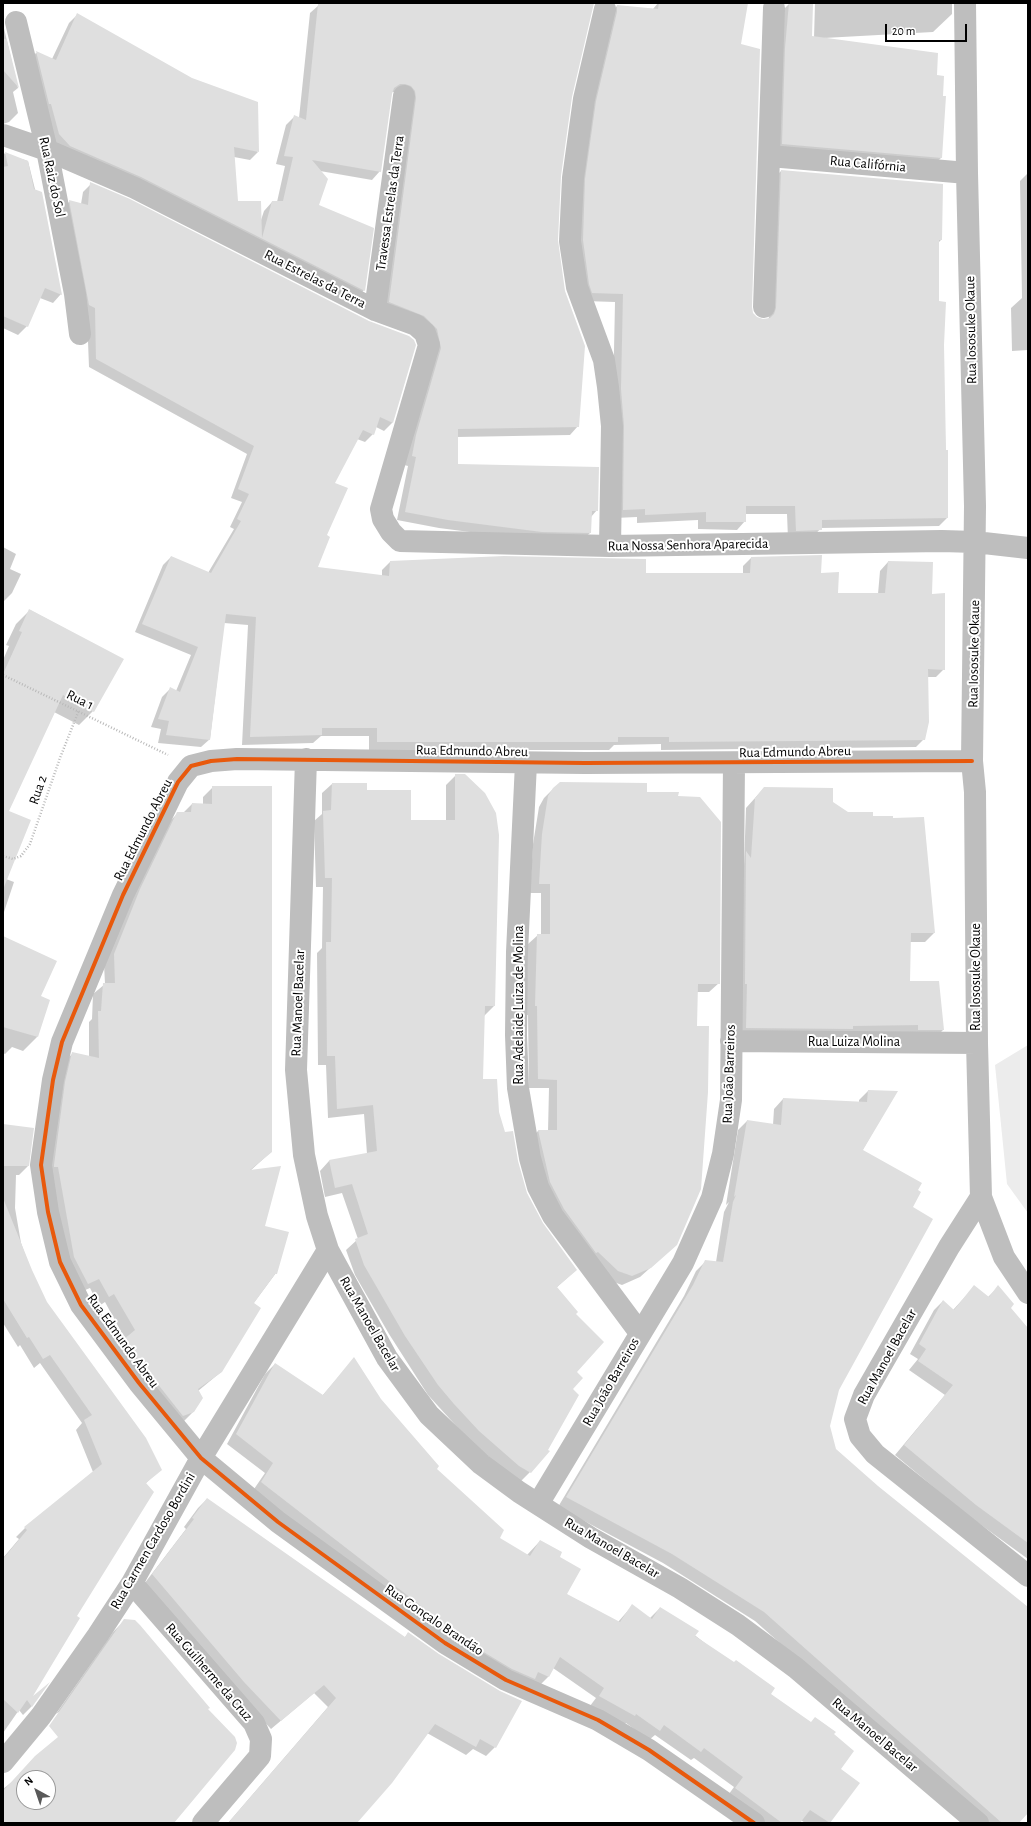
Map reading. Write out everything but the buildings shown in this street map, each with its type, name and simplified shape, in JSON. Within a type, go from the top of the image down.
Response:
[{"type":"street","name":"Rua Iososuke Okaue","points":[[965,3],[975,542],[972,761],[975,792],[977,1043],[981,1196],[1004,1257],[1028,1293]]},
{"type":"street","points":[[764,307],[774,8]]},
{"type":"street","points":[[605,9],[584,99],[573,178],[570,241],[577,287],[604,360],[608,387],[612,426],[610,546]]},
{"type":"street","name":"Rua Raiz do Sol","points":[[16,22],[47,150],[75,294],[80,334]]},
{"type":"street","name":"Travessa Estrelas da Terra","points":[[375,310],[404,96]]},
{"type":"street","name":"Rua Estrelas da Terra","points":[[3,135],[47,150],[135,188],[375,310],[416,325],[425,333],[429,345],[381,509],[383,520],[391,532],[400,541]]},
{"type":"street","name":"Rua Califórnia","points":[[770,156],[967,173]]},
{"type":"street","name":"Rua Nossa Senhora Aparecida","points":[[400,541],[610,546],[975,542],[1028,548]]},
{"type":"street","name":"Rua Edmundo Abreu","points":[[201,1458],[139,1383],[81,1305],[60,1262],[48,1212],[41,1164],[53,1080],[62,1042],[123,895],[178,782],[191,766],[211,761],[237,759],[526,763],[972,761]]},
{"type":"street","name":"Rua Manoel Bacelar","points":[[306,759],[296,1070],[304,1155],[318,1216],[328,1250],[387,1358],[430,1415],[481,1464],[538,1504],[738,1625],[796,1668],[978,1823]]},
{"type":"street","name":"Rua Adelaide Luiza de Molina","points":[[526,763],[517,952],[516,1035],[518,1088],[530,1158],[538,1187],[553,1216],[640,1333]]},
{"type":"street","name":"Rua João Barreiros","points":[[538,1504],[598,1407],[640,1333],[683,1263],[712,1198],[723,1154],[730,1100],[734,763]]},
{"type":"street","name":"Rua Luiza Molina","points":[[730,1041],[977,1043]]},
{"type":"street","name":"Rua Manoel Bacelar","points":[[981,1196],[949,1247],[864,1395],[855,1419],[860,1436],[876,1454],[1028,1576]]},
{"type":"street","name":"Rua Carmen Cardoso Bordini","points":[[3,1762],[41,1716],[98,1635],[132,1583],[201,1458],[328,1250]]},
{"type":"street","name":"Rua Gonçalo Brandão","points":[[201,1458],[278,1522],[445,1643],[506,1680],[598,1720],[649,1750],[754,1823]]},
{"type":"street","name":"Rua Guilherme da Cruz","points":[[132,1583],[254,1723],[261,1738],[260,1756],[203,1823]]},
{"type":"shaded area","points":[[1028,1045],[1028,1213],[1007,1184],[995,1065]]},
{"type":"cycle path","points":[[754,1823],[649,1750],[598,1720],[506,1680],[445,1643],[278,1522],[201,1458],[139,1383],[81,1305],[60,1262],[48,1212],[41,1165],[53,1080],[62,1042],[123,895],[178,782],[191,766],[211,761],[237,759],[585,763],[972,761]]}]
